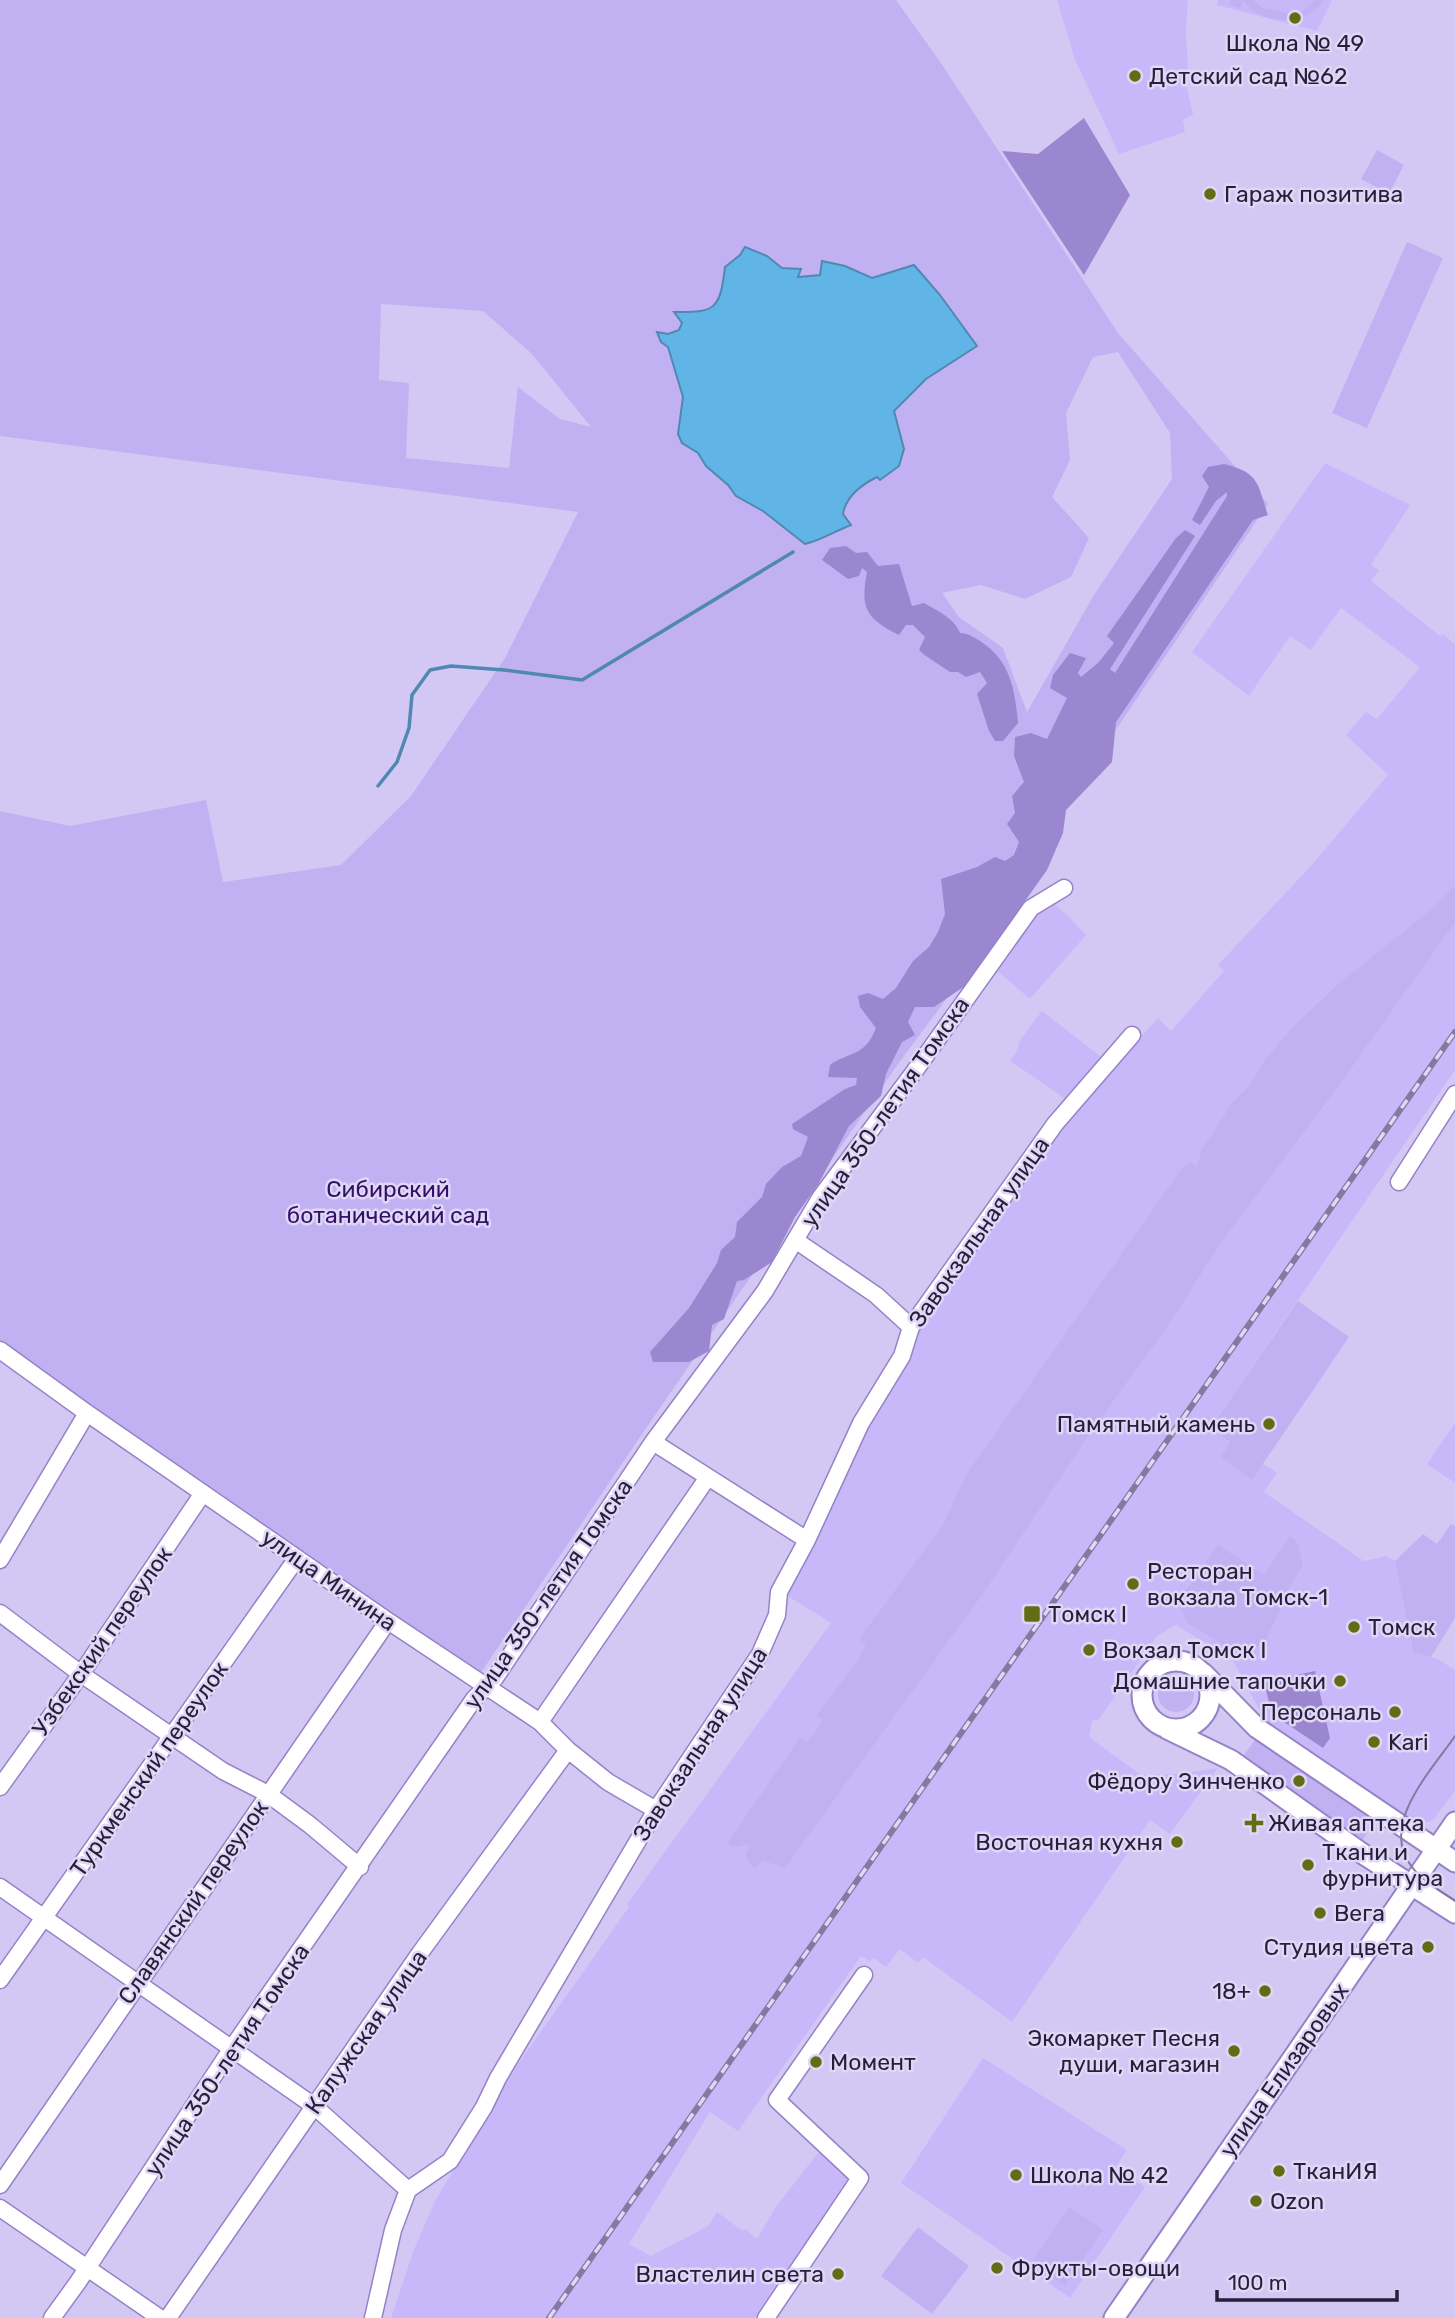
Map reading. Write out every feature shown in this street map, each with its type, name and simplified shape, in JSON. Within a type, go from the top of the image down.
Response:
[{"type":"main road","points":[[1455,1862],[1257,1728],[1203,1673],[1190,1664],[1173,1661],[1157,1667],[1145,1680],[1142,1697],[1144,1708],[1152,1720],[1231,1760],[1363,1854],[1455,1913]]},
{"type":"main road","points":[[1167,1729],[1186,1729],[1205,1714],[1211,1696],[1203,1673]]},
{"type":"main road","name":"улица Елизаровых","points":[[1114,2318],[1455,1822]]},
{"type":"street","name":"улица 350-летия Томска","points":[[52,2318],[232,2048],[474,1699],[495,1678],[653,1442],[765,1291],[820,1198],[1031,908],[1064,888]]},
{"type":"street","name":"Завокзальная улица","points":[[408,2190],[450,2161],[656,1810],[761,1654],[777,1615],[779,1592],[807,1540],[861,1423],[902,1356],[911,1326],[1055,1124],[1132,1035]]},
{"type":"street","points":[[1399,1182],[1455,1094]]},
{"type":"street","points":[[795,1240],[876,1295],[911,1326]]},
{"type":"street","name":"улица Минина","points":[[0,1350],[388,1621],[540,1722],[568,1750],[608,1782],[656,1810]]},
{"type":"street","points":[[0,1560],[87,1413]]},
{"type":"street","points":[[653,1442],[807,1540]]},
{"type":"street","points":[[540,1722],[708,1477]]},
{"type":"street","name":"Узбекский переулок","points":[[0,1787],[81,1674],[203,1493]]},
{"type":"street","name":"Туркменский переулок","points":[[0,1980],[298,1558]]},
{"type":"street","points":[[0,1613],[81,1674],[223,1771],[268,1794],[360,1867]]},
{"type":"street","name":"Славянский переулок","points":[[0,2185],[388,1621]]},
{"type":"street","name":"Калужская улица","points":[[168,2318],[420,1953],[568,1750]]},
{"type":"street","points":[[0,1887],[314,2106],[408,2190],[393,2231],[373,2318]]},
{"type":"street","points":[[766,2318],[860,2178],[777,2100],[864,1975]]},
{"type":"street","points":[[0,2208],[160,2318]]},
{"type":"shaded area","name":"Детский сад №62","points":[[1057,0],[1188,0],[1186,84],[1193,115],[1183,120],[1185,132],[1119,154],[1075,60]]},
{"type":"shaded area","name":"Школа № 49","points":[[1218,0],[1332,0],[1317,31],[1217,5]]},
{"type":"shaded area","points":[[1084,118],[1130,195],[1084,275],[1002,151],[1038,154]]},
{"type":"shaded area","points":[[1325,463],[1410,505],[1371,565],[1379,570],[1371,581],[1455,645],[1455,1070],[1210,1429],[1277,1473],[1264,1492],[1364,1561],[1386,1556],[1395,1561],[1413,1652],[1438,1659],[1455,1670],[1455,1791],[1433,1820],[1420,1825],[1413,1823],[1267,1724],[1232,1659],[1176,1625],[1157,1636],[1099,1719],[1092,1721],[1089,1737],[1141,1775],[1178,1774],[1218,1768],[1170,1834],[1150,1820],[1012,2022],[923,1957],[918,1963],[900,1949],[886,1967],[873,1958],[870,1962],[861,1956],[738,2131],[710,2112],[629,2244],[651,2256],[708,2226],[717,2212],[743,2231],[746,2229],[757,2239],[775,2208],[821,2149],[842,2166],[839,2171],[849,2178],[756,2318],[391,2318],[413,2252],[435,2201],[513,2071],[629,1907],[627,1904],[831,1623],[783,1593],[914,1329],[1056,1129],[1158,1018],[1171,1031],[1224,971],[1218,965],[1309,868],[1388,775],[1346,735],[1366,712],[1377,719],[1420,667],[1341,608],[1311,650],[1290,636],[1249,696],[1192,652]]},
{"type":"shaded area","points":[[1224,464],[1245,471],[1251,476],[1259,487],[1268,515],[1253,520],[1116,722],[1112,762],[1066,810],[1063,833],[1047,870],[965,986],[934,1007],[915,1007],[908,1022],[915,1035],[902,1042],[886,1074],[881,1096],[849,1126],[819,1183],[795,1217],[772,1262],[744,1280],[737,1281],[724,1319],[712,1325],[709,1351],[689,1362],[653,1362],[650,1352],[689,1308],[717,1263],[721,1250],[735,1237],[737,1222],[762,1197],[766,1184],[782,1167],[801,1156],[808,1137],[793,1129],[792,1124],[845,1089],[856,1085],[857,1078],[828,1077],[830,1065],[862,1049],[876,1028],[860,1007],[858,996],[868,993],[883,999],[896,988],[913,961],[929,947],[945,914],[941,879],[977,867],[995,857],[1005,861],[1014,855],[1019,842],[1007,824],[1015,813],[1012,796],[1024,782],[1014,756],[1015,737],[1031,733],[1047,739],[1067,698],[1050,688],[1053,675],[1070,653],[1086,658],[1078,673],[1081,677],[1099,662],[1114,643],[1107,636],[1176,538],[1185,530],[1195,536],[1110,669],[1115,673],[1227,496],[1227,492],[1216,501],[1200,525],[1192,520],[1209,487],[1202,476],[1208,467]]},
{"type":"shaded area","points":[[846,546],[856,553],[867,552],[878,566],[899,564],[912,606],[924,603],[940,612],[954,623],[960,633],[980,641],[998,657],[1013,687],[1018,723],[1003,741],[995,741],[989,731],[977,694],[987,683],[980,672],[966,677],[958,672],[950,672],[919,650],[925,637],[913,625],[906,625],[899,635],[879,623],[865,604],[867,572],[862,568],[859,576],[848,579],[822,560],[830,548]]},
{"type":"shaded area","points":[[1048,899],[1086,935],[1030,999],[994,968]]},
{"type":"shaded area","points":[[1042,1011],[1104,1059],[1067,1100],[1010,1061],[1020,1040]]},
{"type":"shaded area","points":[[1455,1423],[1455,1483],[1427,1464]]},
{"type":"shaded area","points":[[1315,1671],[1330,1738],[1323,1748],[1272,1714],[1264,1682]]},
{"type":"shaded area","name":"Школа № 42","points":[[983,2058],[1127,2150],[1115,2168],[1145,2187],[1070,2298],[901,2183]]},
{"type":"green space","name":"Сибирский ботанический сад","points":[[0,0],[896,0],[943,66],[1118,333],[1268,504],[1049,829],[1050,860],[898,1064],[478,1677],[88,1407],[0,1341],[0,811],[70,826],[206,800],[223,882],[341,865],[411,796],[505,658],[578,512],[0,436]],"holes":[[[381,304],[483,311],[532,354],[591,427],[560,419],[518,387],[509,468],[406,458],[409,383],[379,380]],[[1118,352],[1170,433],[1172,479],[1094,595],[1027,712],[1003,648],[959,617],[942,593],[981,585],[1025,599],[1071,577],[1089,538],[1052,497],[1070,460],[1066,413],[1093,357]]]},
{"type":"green space","points":[[1230,0],[1253,0],[1263,8],[1289,13],[1303,11],[1315,0],[1323,0],[1316,9],[1306,15],[1284,20],[1261,15],[1243,1],[1241,8],[1229,5]]},
{"type":"green space","points":[[1377,150],[1404,165],[1389,194],[1361,179]]},
{"type":"green space","points":[[1407,242],[1443,258],[1367,428],[1332,413]]},
{"type":"green space","points":[[1455,886],[1455,922],[1330,1098],[1218,1247],[1172,1320],[1091,1432],[989,1585],[785,1868],[764,1861],[756,1867],[752,1866],[746,1856],[749,1846],[746,1844],[733,1847],[728,1844],[729,1840],[800,1738],[807,1743],[823,1721],[817,1715],[861,1656],[866,1645],[859,1639],[942,1527],[973,1465],[1182,1168],[1190,1162],[1197,1168],[1201,1151],[1232,1103],[1248,1087],[1267,1057],[1292,1028],[1337,985],[1433,908]]},
{"type":"green space","points":[[1298,1301],[1349,1337],[1252,1480],[1221,1457],[1230,1442],[1210,1429]]},
{"type":"green space","points":[[1451,1524],[1455,1526],[1455,1618],[1431,1657],[1413,1652],[1395,1561],[1423,1534],[1437,1544]]},
{"type":"green space","points":[[1290,1536],[1297,1542],[1303,1565],[1265,1643],[1240,1655],[1187,1623],[1182,1611],[1182,1596],[1218,1545],[1264,1575]]},
{"type":"green space","points":[[1176,1676],[1189,1681],[1194,1694],[1189,1707],[1176,1712],[1163,1707],[1158,1694],[1163,1681]]},
{"type":"green space","points":[[1256,1738],[1376,1820],[1362,1841],[1242,1758]]},
{"type":"green space","points":[[1069,2207],[1103,2230],[1065,2286],[1031,2263]]},
{"type":"green space","points":[[918,2227],[969,2266],[932,2314],[881,2276]]},
{"type":"water","points":[[745,247],[767,256],[782,268],[801,269],[798,277],[820,275],[822,261],[845,266],[872,278],[914,265],[940,295],[977,346],[926,379],[894,411],[904,449],[899,466],[880,480],[877,477],[865,484],[851,496],[843,514],[851,525],[805,544],[763,511],[736,496],[728,485],[706,466],[698,453],[682,443],[678,434],[683,397],[668,347],[661,342],[657,332],[668,334],[679,330],[682,323],[674,312],[699,311],[713,306],[721,292],[725,267],[740,255]]},
{"type":"waterway","points":[[378,786],[397,762],[409,728],[412,695],[430,670],[451,666],[582,680],[793,552]]},
{"type":"tram line","points":[[1455,1736],[1412,1798],[1401,1834],[1403,1851],[1416,1872],[1455,1901]]},
{"type":"railway","points":[[549,2318],[1455,1032]]},
{"type":"place","name":"Школа № 49","points":[[1295,18]]},
{"type":"place","name":"Детский сад №62","points":[[1135,76]]},
{"type":"place","name":"Гараж позитива","points":[[1210,194]]},
{"type":"place","name":"Памятный камень","points":[[1269,1424]]},
{"type":"place","name":"Ресторан вокзала Томск-1","points":[[1133,1584]]},
{"type":"place","name":"Томск I","points":[[1032,1614]]},
{"type":"place","name":"Томск","points":[[1354,1627]]},
{"type":"place","name":"Вокзал Томск I","points":[[1089,1650]]},
{"type":"place","name":"Домашние тапочки","points":[[1340,1681]]},
{"type":"place","name":"Персональ","points":[[1395,1712]]},
{"type":"place","name":"Kari","points":[[1374,1742]]},
{"type":"place","name":"Фёдору Зинченко","points":[[1299,1781]]},
{"type":"place","name":"Живая аптека","points":[[1254,1823]]},
{"type":"place","name":"Восточная кухня","points":[[1177,1842]]},
{"type":"place","name":"Ткани и фурнитура","points":[[1308,1865]]},
{"type":"place","name":"Вега","points":[[1320,1913]]},
{"type":"place","name":"Студия цвета","points":[[1428,1947]]},
{"type":"place","name":"18+","points":[[1265,1991]]},
{"type":"place","name":"Экомаркет Песня души, магазин","points":[[1234,2051]]},
{"type":"place","name":"Момент","points":[[816,2062]]},
{"type":"place","name":"ТканИЯ","points":[[1279,2171]]},
{"type":"place","name":"Школа № 42","points":[[1016,2175]]},
{"type":"place","name":"Ozon","points":[[1256,2201]]},
{"type":"place","name":"Фрукты-овощи","points":[[997,2268]]},
{"type":"place","name":"Властелин света","points":[[838,2274]]}]
